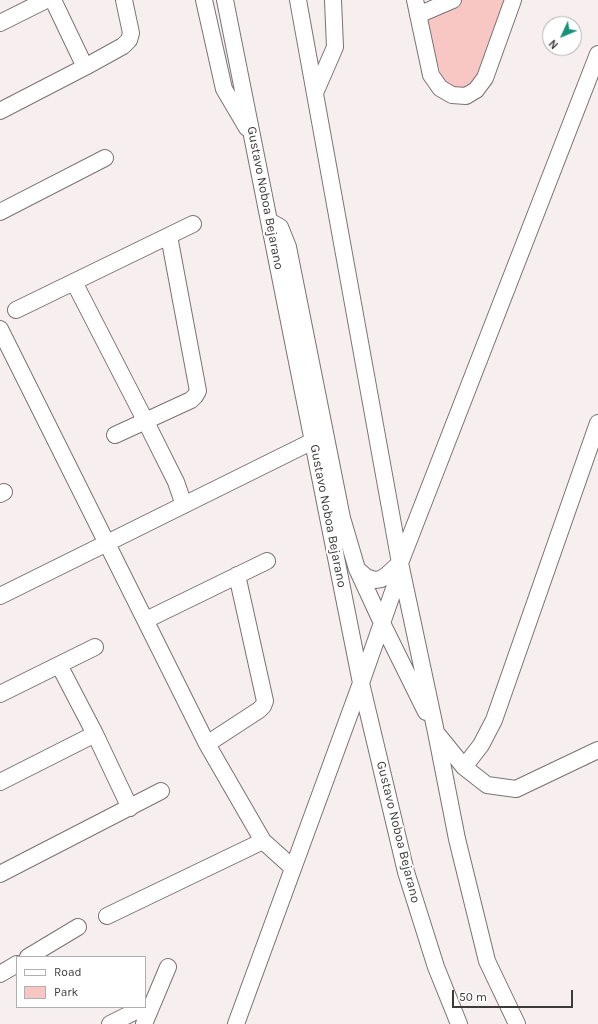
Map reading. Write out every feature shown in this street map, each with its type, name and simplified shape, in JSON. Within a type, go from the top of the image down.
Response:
[{"type":"street","points":[[0,23],[46,0]]},
{"type":"street","points":[[53,0],[85,68]]},
{"type":"street","points":[[0,112],[85,68],[123,46],[129,40],[131,33],[124,0]]},
{"type":"street","points":[[204,0],[224,89],[254,140]]},
{"type":"street","name":"Gustavo Noboa Bejarano","points":[[226,0],[361,682],[406,872],[436,967],[459,1024]]},
{"type":"street","points":[[298,0],[400,563],[457,839],[487,961],[517,1024]]},
{"type":"street","points":[[315,93],[336,47],[333,0]]},
{"type":"street","points":[[453,0],[416,8],[431,75],[440,88],[452,95],[466,96],[476,90],[485,78],[513,0]]},
{"type":"street","points":[[236,1024],[382,623],[396,583],[400,563],[598,54]]},
{"type":"street","points":[[0,212],[105,158]]},
{"type":"street","points":[[269,221],[280,227],[288,247],[342,518],[357,569],[436,732],[464,767],[488,785],[516,789],[598,750]]},
{"type":"street","points":[[16,310],[193,224]]},
{"type":"street","points":[[115,435],[191,400],[196,396],[198,391],[169,236]]},
{"type":"street","points":[[74,282],[176,482],[184,505]]},
{"type":"street","points":[[0,328],[207,744],[263,841],[293,868]]},
{"type":"street","points":[[464,767],[481,745],[494,720],[598,423]]},
{"type":"street","points":[[0,596],[313,441]]},
{"type":"street","points":[[146,620],[267,561]]},
{"type":"street","points":[[357,569],[366,577],[375,580],[381,579],[388,575],[400,563]]},
{"type":"street","points":[[207,744],[259,710],[265,701],[237,575]]},
{"type":"street","points":[[0,694],[95,647]]},
{"type":"street","points":[[60,665],[130,808]]},
{"type":"street","points":[[0,782],[95,734]]},
{"type":"street","points":[[0,874],[161,791]]},
{"type":"street","points":[[107,916],[263,841]]},
{"type":"street","points":[[30,956],[78,927]]},
{"type":"street","points":[[0,974],[16,965]]},
{"type":"street","points":[[144,1024],[147,1005],[168,967]]},
{"type":"street","points":[[110,1024],[141,1008]]},
{"type":"green space","points":[[462,0],[506,0],[474,84],[470,87],[456,89],[443,82],[425,20],[429,15]]}]
